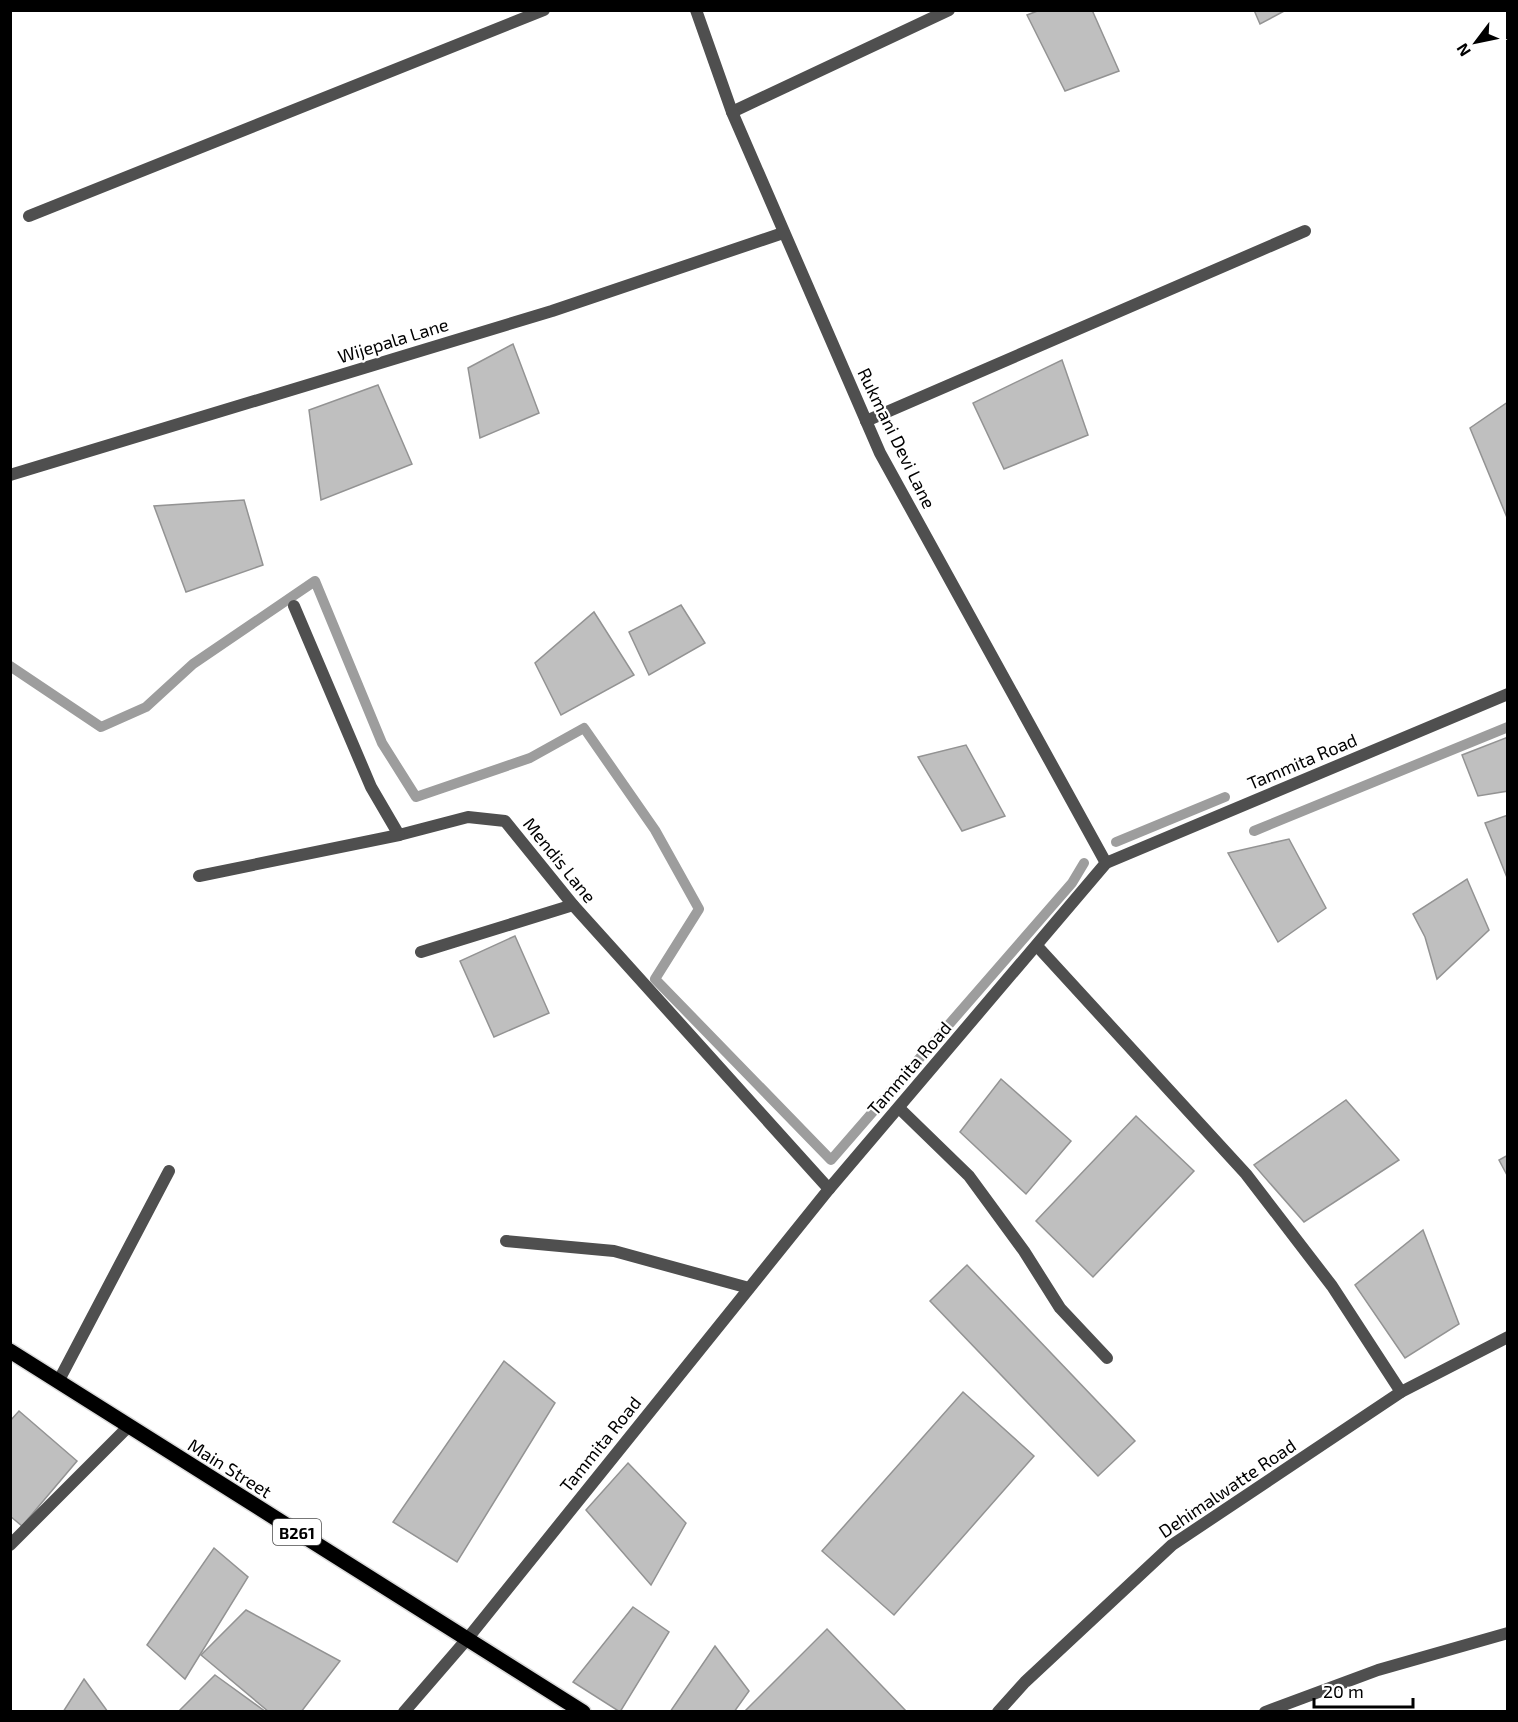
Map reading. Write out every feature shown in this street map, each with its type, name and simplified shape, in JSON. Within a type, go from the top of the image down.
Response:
[{"type":"main road","name":"Main Street","points":[[10,1351],[583,1712]]},
{"type":"street","points":[[29,216],[544,10]]},
{"type":"street","name":"Rukmani Devi Lane","points":[[696,10],[732,112],[880,453],[1106,863]]},
{"type":"street","points":[[732,112],[949,10]]},
{"type":"street","points":[[866,421],[1305,231]]},
{"type":"street","name":"Wijepala Lane","points":[[10,475],[552,311],[783,233]]},
{"type":"street","points":[[294,606],[371,787],[399,835]]},
{"type":"street","name":"Tammita Road","points":[[404,1712],[468,1638],[829,1189],[1106,863],[1508,694]]},
{"type":"street","name":"Mendis Lane","points":[[199,876],[399,835],[468,817],[505,821],[573,905],[829,1189]]},
{"type":"street","points":[[421,952],[573,905]]},
{"type":"street","points":[[1037,946],[1246,1174],[1332,1286],[1401,1392]]},
{"type":"street","points":[[899,1108],[969,1176],[1024,1251],[1060,1308],[1107,1358]]},
{"type":"street","points":[[58,1382],[169,1171]]},
{"type":"street","points":[[506,1241],[614,1251],[749,1288]]},
{"type":"street","name":"Dehimalwatte Road","points":[[998,1712],[1025,1682],[1172,1545],[1401,1392],[1508,1337]]},
{"type":"street","points":[[10,1545],[128,1427]]},
{"type":"street","points":[[1265,1712],[1378,1670],[1508,1634]]},
{"type":"building","points":[[1040,10],[1092,10],[1119,71],[1065,91],[1027,15]]},
{"type":"building","points":[[1254,10],[1286,10],[1260,24]]},
{"type":"building","points":[[513,344],[539,413],[480,438],[468,368]]},
{"type":"building","points":[[1062,360],[1088,435],[1004,469],[973,403]]},
{"type":"building","points":[[378,385],[412,464],[321,500],[309,410]]},
{"type":"building","points":[[1508,402],[1508,520],[1470,428]]},
{"type":"building","points":[[244,500],[263,565],[186,592],[154,506]]},
{"type":"building","points":[[681,605],[705,643],[649,675],[629,632]]},
{"type":"building","points":[[594,612],[634,675],[561,715],[535,663]]},
{"type":"building","points":[[1508,737],[1508,791],[1478,796],[1462,755]]},
{"type":"building","points":[[966,745],[1005,816],[962,831],[918,757]]},
{"type":"building","points":[[1508,815],[1508,880],[1485,823]]},
{"type":"building","points":[[1289,839],[1326,908],[1278,942],[1228,853]]},
{"type":"building","points":[[1467,879],[1489,930],[1437,979],[1425,937],[1413,914]]},
{"type":"building","points":[[515,936],[549,1013],[494,1037],[460,961]]},
{"type":"building","points":[[1001,1079],[1071,1141],[1026,1194],[960,1132]]},
{"type":"building","points":[[1346,1100],[1399,1160],[1304,1222],[1254,1165]]},
{"type":"building","points":[[1136,1116],[1194,1171],[1093,1277],[1036,1221]]},
{"type":"building","points":[[1508,1155],[1508,1177],[1499,1160]]},
{"type":"building","points":[[1423,1230],[1459,1324],[1405,1358],[1355,1285]]},
{"type":"building","points":[[967,1265],[1135,1441],[1098,1476],[930,1301]]},
{"type":"building","points":[[504,1361],[555,1403],[457,1562],[393,1522]]},
{"type":"building","points":[[963,1392],[1034,1456],[894,1615],[822,1551]]},
{"type":"building","points":[[19,1411],[77,1461],[22,1526],[10,1516],[10,1421]]},
{"type":"building","points":[[628,1463],[686,1523],[651,1585],[586,1510]]},
{"type":"building","points":[[214,1548],[248,1577],[185,1679],[147,1645]]},
{"type":"building","points":[[633,1607],[669,1632],[620,1712],[573,1682]]},
{"type":"building","points":[[246,1610],[340,1661],[301,1712],[269,1712],[201,1655]]},
{"type":"building","points":[[827,1629],[907,1712],[744,1712]]},
{"type":"building","points":[[715,1646],[749,1691],[734,1712],[670,1712]]},
{"type":"building","points":[[215,1675],[266,1712],[178,1712]]},
{"type":"building","points":[[84,1679],[108,1712],[63,1712]]},
{"type":"waterway","points":[[10,666],[101,727],[146,707],[193,664],[315,581],[382,743],[416,797],[530,758],[584,728],[655,830],[699,909],[655,979],[831,1160],[1072,883],[1084,863]]},
{"type":"waterway","points":[[1254,831],[1508,727]]},
{"type":"waterway","points":[[1116,842],[1225,797]]}]
